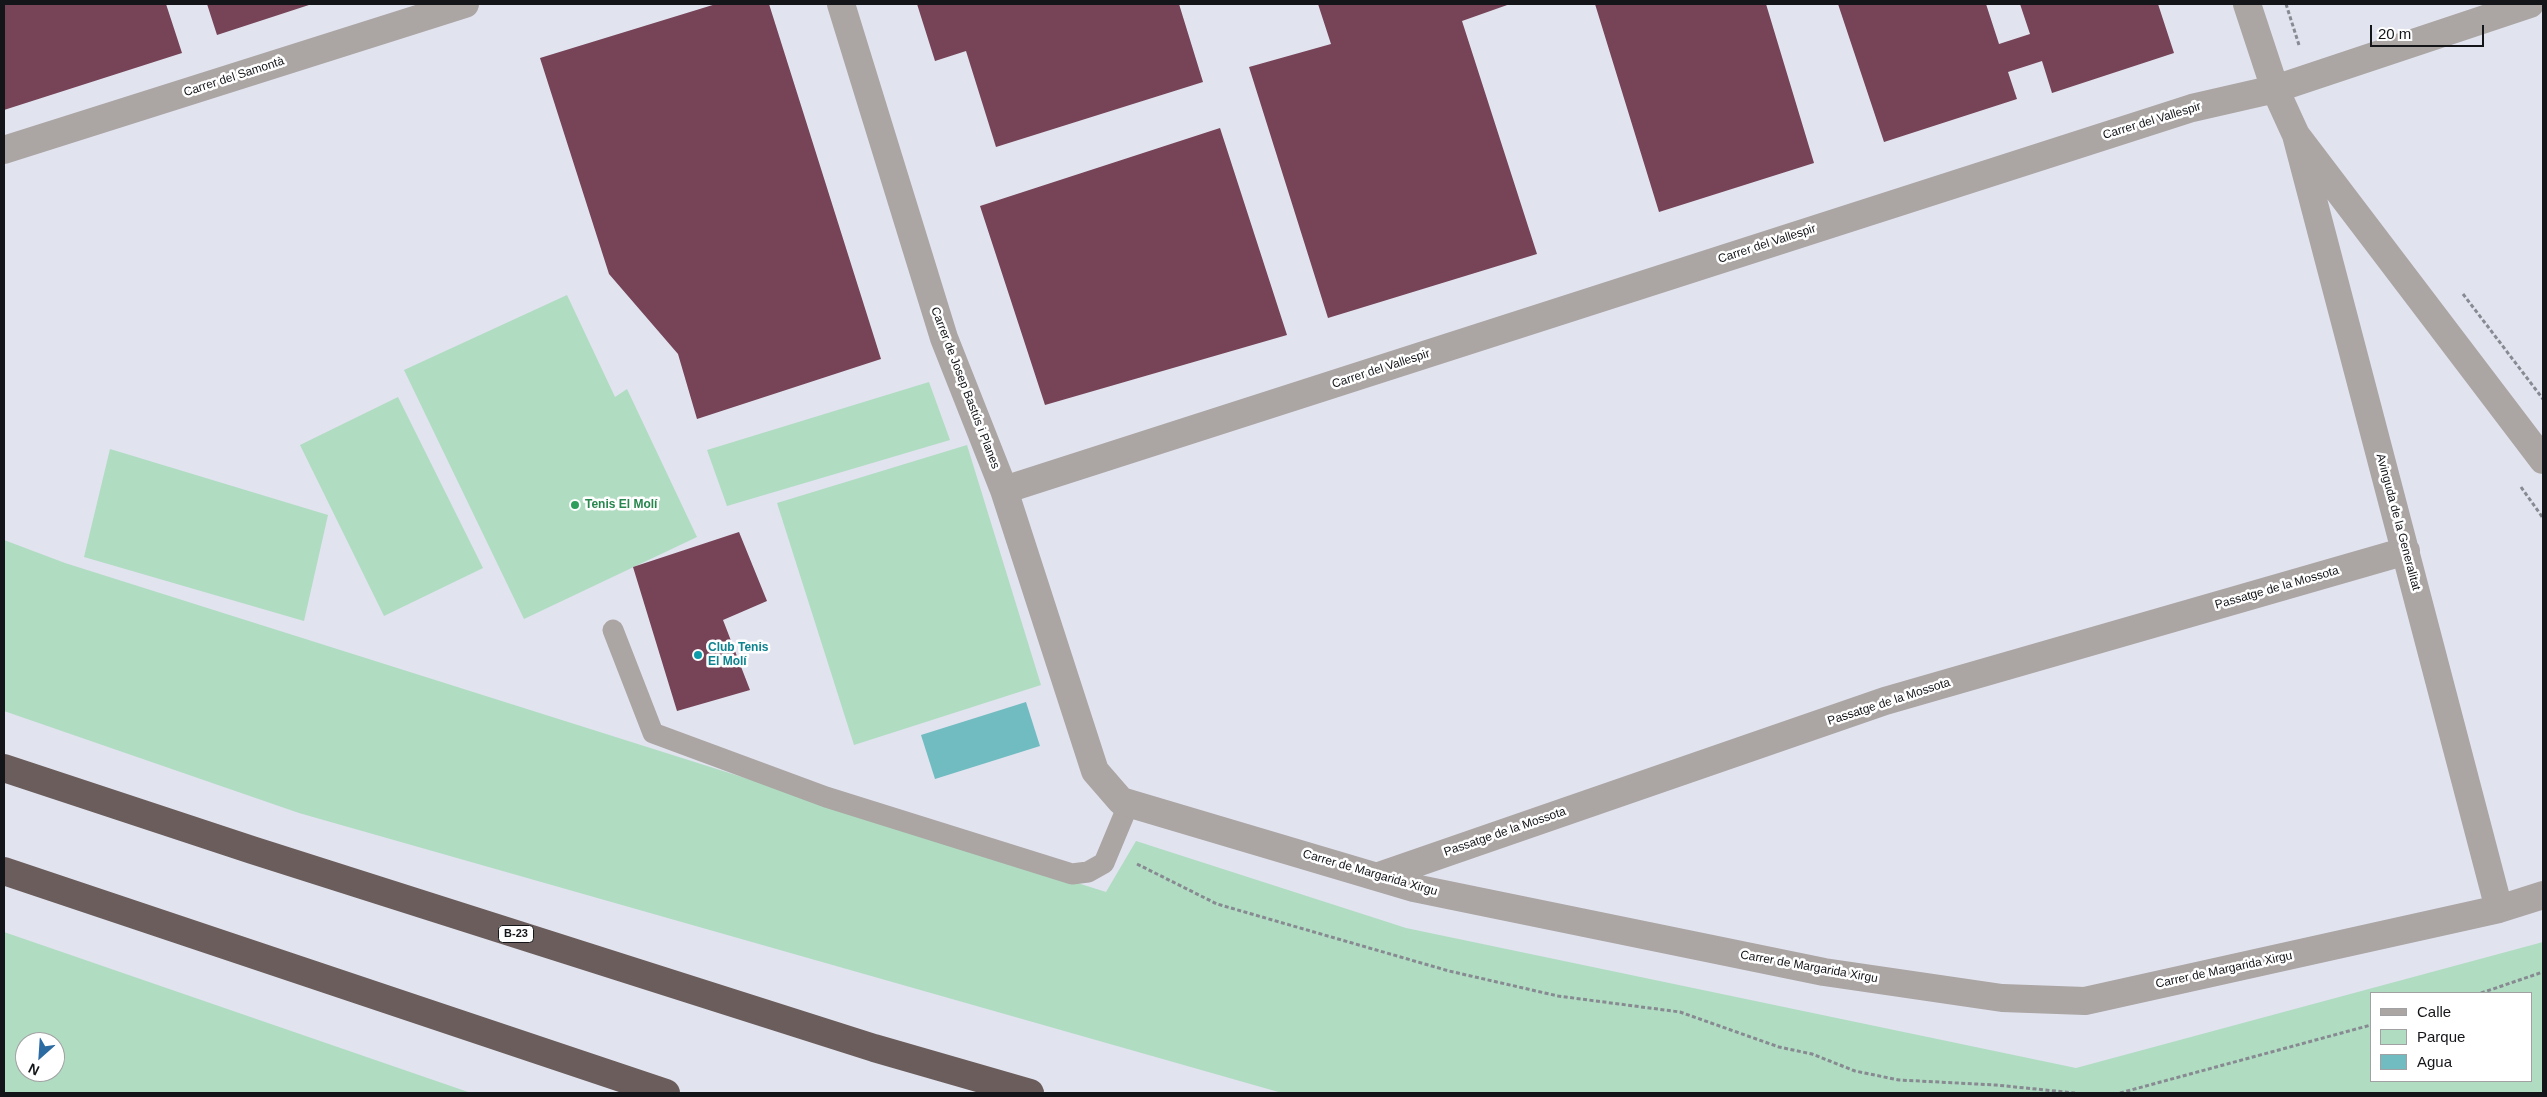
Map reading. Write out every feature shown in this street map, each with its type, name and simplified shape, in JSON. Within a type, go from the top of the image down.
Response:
[{"type":"highway","name":"B-23","points":[[4,768],[252,850],[874,1048],[1030,1093]]},
{"type":"highway","points":[[4,871],[666,1093]]},
{"type":"street","name":"Carrer del Samontà","points":[[4,150],[465,4]]},
{"type":"street","name":"Carrer de Josep Bastús i Planes","points":[[841,4],[944,338],[1004,490],[1095,771]]},
{"type":"street","name":"Avinguda de la Generalitat","points":[[2247,4],[2275,89],[2296,135],[2499,909]]},
{"type":"street","name":"Carrer del Vallespir","points":[[1004,490],[2192,108],[2275,89],[2530,4]]},
{"type":"street","name":"Avinguda de la Generalitat","points":[[2296,135],[2543,460]]},
{"type":"street","name":"Passatge de la Mossota","points":[[1379,876],[1885,701],[2406,551]]},
{"type":"street","name":"Carrer de Margarida Xirgu","points":[[1095,771],[1121,801],[1379,876],[1414,888],[1824,972],[2002,998],[2086,1000],[2499,909],[2543,895]]},
{"type":"lane","points":[[613,630],[653,732],[826,797],[1072,874],[1088,872],[1104,863],[1129,803]]},
{"type":"path","points":[[2286,4],[2309,77]]},
{"type":"path","points":[[2460,291],[2543,399]]},
{"type":"path","points":[[1110,850],[1217,904],[1449,970],[1558,996],[1680,1012],[1779,1047],[1812,1054],[1855,1071],[1899,1080],[1996,1085],[2076,1093]]},
{"type":"path","points":[[2484,992],[2543,972]]},
{"type":"path","points":[[2120,1093],[2370,1025]]},
{"type":"green space","name":"Tenis El Molí","points":[[567,295],[615,397],[627,389],[697,537],[524,619],[404,370]]},
{"type":"green space","points":[[929,382],[950,440],[727,506],[707,450]]},
{"type":"green space","points":[[398,397],[483,568],[384,616],[300,445]]},
{"type":"green space","points":[[967,445],[1041,685],[854,745],[777,503]]},
{"type":"green space","points":[[110,449],[328,515],[304,621],[84,557]]},
{"type":"green space","points":[[4,540],[65,563],[1106,892],[1136,841],[1406,928],[2076,1068],[2543,942],[2543,1093],[1282,1093],[299,813],[4,711]]},
{"type":"green space","points":[[4,932],[471,1093],[4,1093]]},
{"type":"water","points":[[1026,702],[1040,746],[935,779],[921,735]]},
{"type":"building","points":[[4,4],[166,4],[182,53],[4,110]]},
{"type":"building","points":[[207,4],[312,4],[217,35]]},
{"type":"building","points":[[716,4],[769,4],[881,359],[697,419],[678,354],[609,274],[540,58]]},
{"type":"building","points":[[917,4],[1179,4],[1203,82],[996,147],[966,51],[935,61]]},
{"type":"building","points":[[1318,4],[1510,4],[1462,21],[1537,254],[1328,318],[1249,67],[1331,44]]},
{"type":"building","points":[[1595,4],[1766,4],[1814,163],[1659,212]]},
{"type":"building","points":[[1838,4],[1986,4],[1999,44],[2030,34],[2020,4],[2158,4],[2174,53],[2052,93],[2042,61],[2008,72],[2017,99],[1884,142]]},
{"type":"building","points":[[1220,128],[1287,335],[1045,405],[980,206]]},
{"type":"building","name":"Club Tenis El Molí","points":[[739,532],[767,601],[723,620],[750,690],[677,711],[633,567]]},
{"type":"place","name":"Tenis El Molí","points":[[575,505]]},
{"type":"place","name":"Club Tenis El Molí","points":[[698,655]]}]
